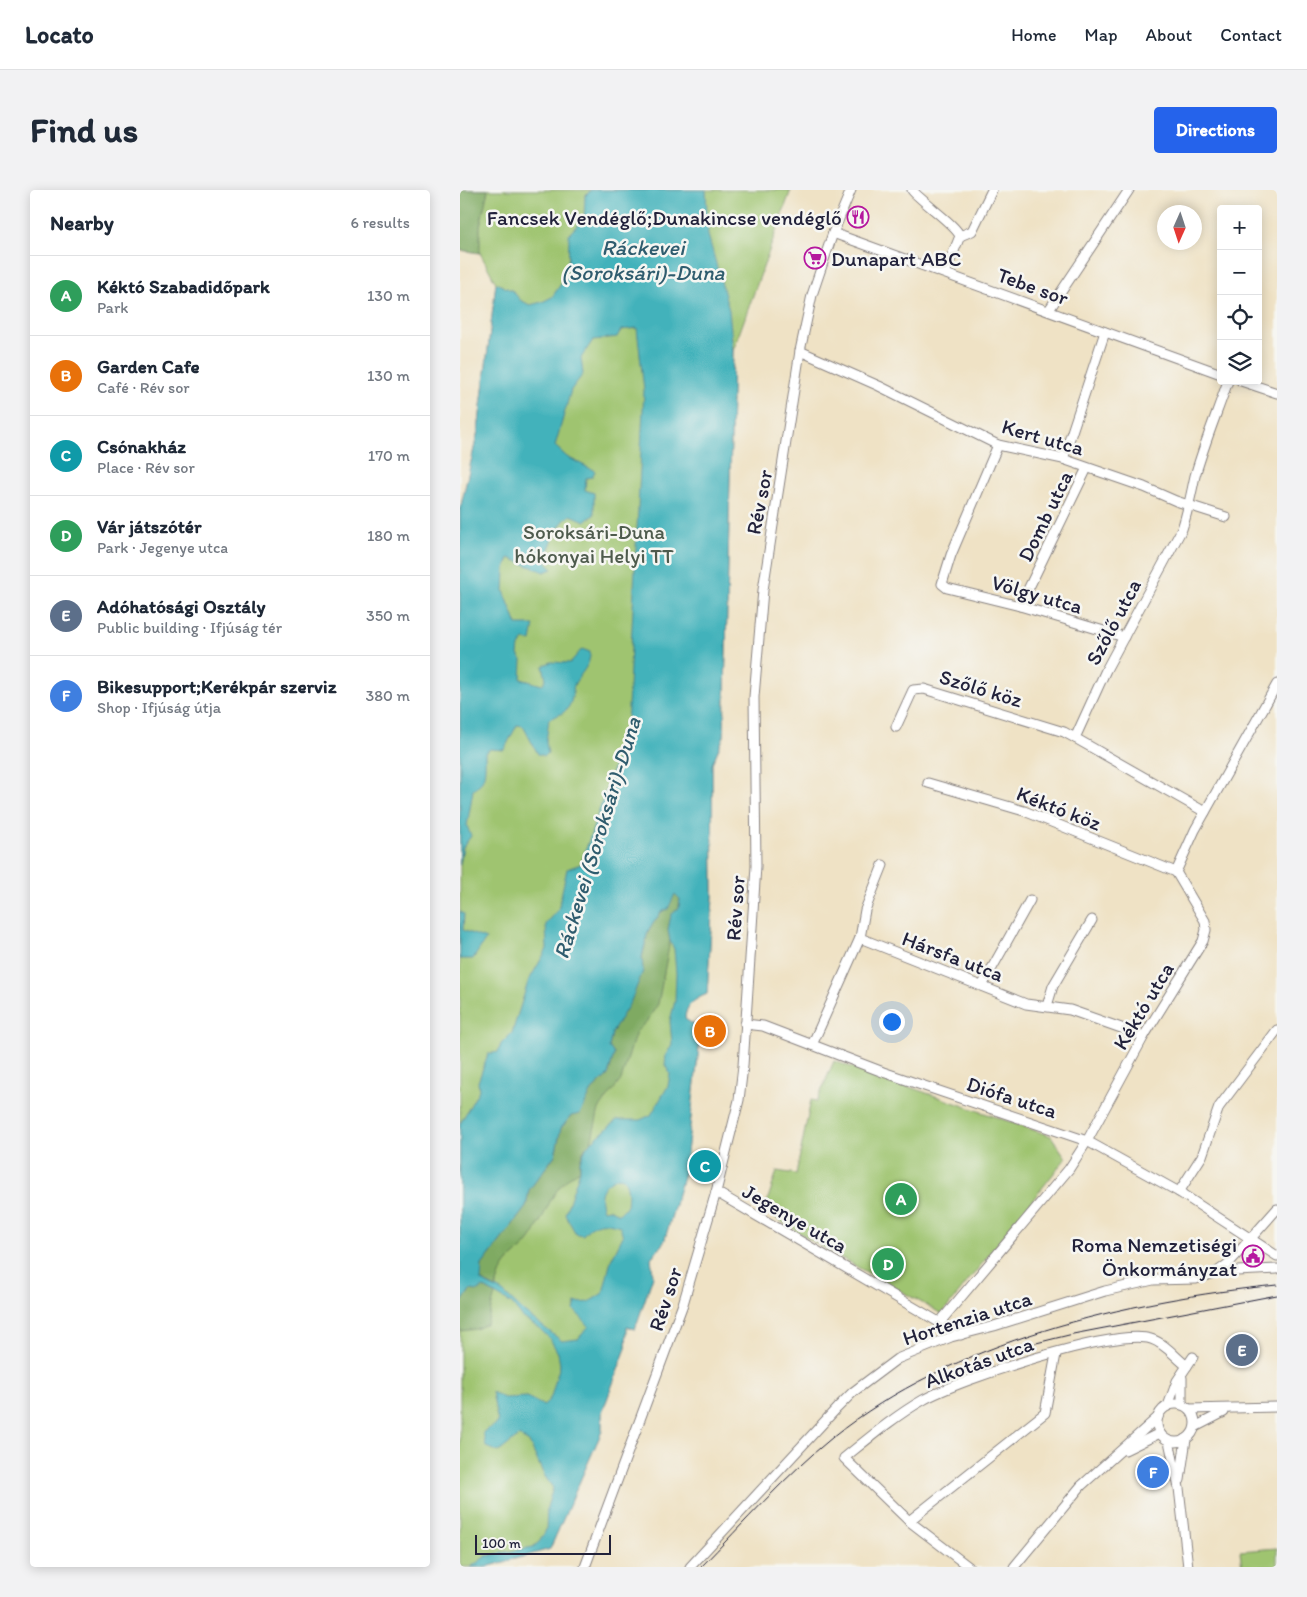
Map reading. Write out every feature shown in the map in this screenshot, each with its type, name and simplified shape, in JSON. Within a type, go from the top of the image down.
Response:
[{"type":"street","name":"Rév sor","points":[[587,1566],[683,1304],[716,1192],[738,1100],[743,1066],[756,866],[754,697],[763,590],[800,351],[812,295],[833,233],[851,190]]},
{"type":"street","points":[[912,190],[938,216],[958,230],[960,236],[945,273]]},
{"type":"street","points":[[960,236],[972,231],[992,190]]},
{"type":"street","points":[[1049,310],[1129,190]]},
{"type":"street","name":"Tebe sor","points":[[833,233],[1217,373]]},
{"type":"street","points":[[1063,459],[1105,332]]},
{"type":"street","name":"Kert utca","points":[[800,351],[879,386],[998,445],[1063,459],[1190,506],[1226,517]]},
{"type":"street","name":"Szőlő utca","points":[[1075,738],[1106,670],[1170,554],[1190,506],[1195,478],[1227,385]]},
{"type":"street","points":[[1253,385],[1277,393]]},
{"type":"street","name":"Völgy utca","points":[[998,445],[951,555],[942,584],[947,588],[1020,606],[1124,637]]},
{"type":"street","name":"Domb utca","points":[[1020,606],[1087,468]]},
{"type":"street","points":[[1176,872],[1205,812],[1277,684]]},
{"type":"street","name":"Szőlő köz","points":[[896,727],[912,690],[924,689],[1064,732],[1075,738]]},
{"type":"street","points":[[1075,738],[1205,812]]},
{"type":"street","name":"Kéktó köz","points":[[928,783],[1024,811],[1176,872]]},
{"type":"street","points":[[812,1045],[860,938],[865,910],[883,865]]},
{"type":"street","name":"Kéktó utca","points":[[940,1322],[1069,1169],[1087,1141],[1144,1036],[1203,940],[1206,930],[1200,912],[1176,872]]},
{"type":"street","points":[[982,986],[1030,900]]},
{"type":"street","points":[[1047,1006],[1053,986],[1092,920]]},
{"type":"street","name":"Hársfa utca","points":[[860,938],[1026,1004],[1047,1006],[1079,1013],[1144,1036]]},
{"type":"street","name":"Diófa utca","points":[[745,1024],[763,1026],[892,1075],[1087,1141],[1179,1192],[1277,1256]]},
{"type":"street","points":[[1179,1192],[1202,1156],[1219,1107],[1277,1030]]},
{"type":"street","name":"Jegenye utca","points":[[716,1192],[961,1335]]},
{"type":"street","points":[[1217,1272],[1228,1264],[1251,1240],[1277,1208]]},
{"type":"street","points":[[1217,1272],[1277,1269]]},
{"type":"street","name":"Hortenzia utca","points":[[690,1567],[853,1392],[898,1359],[961,1335],[1105,1291],[1153,1280],[1196,1279],[1217,1272]]},
{"type":"street","name":"Alkotás utca","points":[[969,1567],[909,1521],[844,1458],[880,1429],[923,1400],[970,1379],[1078,1346],[1128,1337],[1143,1337],[1160,1343],[1185,1370]]},
{"type":"street","name":"Alkotás utca","points":[[909,1521],[1045,1413],[1056,1354]]},
{"type":"street","points":[[1014,1567],[1062,1506],[1097,1469],[1116,1455],[1168,1406],[1177,1381],[1192,1357]]},
{"type":"street","points":[[1185,1370],[1181,1385],[1186,1407],[1193,1414],[1195,1426]]},
{"type":"street","points":[[1168,1406],[1229,1409],[1277,1407]]},
{"type":"street","points":[[1179,1488],[1186,1439],[1195,1426],[1229,1409]]},
{"type":"street","points":[[1158,1417],[1160,1433],[1170,1441],[1179,1488],[1188,1567]]},
{"type":"street","points":[[1116,1455],[1160,1433]]},
{"type":"street","points":[[1170,1441],[1186,1439]]},
{"type":"green space","name":"Soroksári-Duna hókonyai Helyi TT","points":[[460,190],[791,190],[733,351],[724,736],[712,764],[713,897],[707,994],[692,1003],[685,1014],[685,1019],[701,1029],[685,1170],[664,1242],[651,1258],[653,1276],[635,1329],[627,1327],[626,1348],[602,1413],[602,1431],[550,1549],[486,1567],[460,1567],[460,510],[478,431],[496,283],[480,253],[460,250]]},
{"type":"green space","points":[[460,190],[488,190],[480,226],[480,253],[460,250]]},
{"type":"green space","points":[[674,893],[680,899],[679,908],[675,911],[670,923],[670,941],[658,1004],[647,1021],[636,1032],[621,1080],[599,1109],[591,1143],[585,1148],[582,1155],[580,1170],[556,1191],[533,1235],[503,1268],[496,1288],[480,1280],[482,1265],[526,1207],[529,1190],[555,1155],[561,1128],[592,1090],[608,1075],[614,1054],[609,1047],[612,1033],[643,971],[642,958],[648,931]]},
{"type":"green space","points":[[834,1061],[1051,1136],[1066,1158],[942,1314],[834,1254],[764,1211],[777,1171],[796,1174],[811,1100],[817,1101]]},
{"type":"green space","points":[[483,1287],[495,1294],[487,1324],[476,1329],[460,1331],[460,1305],[470,1290]]},
{"type":"green space","points":[[1277,1548],[1277,1567],[1242,1567],[1240,1551]]},
{"type":"water","name":"Ráckevei (Soroksári)-Duna","points":[[591,190],[706,190],[708,235],[729,310],[733,351],[724,736],[712,764],[713,897],[707,994],[692,1003],[685,1014],[685,1019],[701,1029],[685,1170],[664,1242],[651,1258],[653,1276],[635,1329],[627,1327],[626,1348],[602,1413],[602,1431],[550,1549],[486,1567],[471,1567],[486,1556],[533,1547],[540,1541],[546,1530],[547,1507],[553,1488],[544,1475],[529,1442],[519,1436],[499,1452],[486,1447],[483,1432],[498,1423],[492,1392],[504,1398],[527,1397],[544,1406],[551,1397],[560,1365],[558,1353],[550,1339],[540,1329],[522,1317],[512,1304],[483,1287],[478,1291],[470,1290],[460,1305],[460,1124],[479,1090],[478,1082],[488,1054],[498,1052],[501,1044],[512,1033],[528,982],[547,949],[546,924],[558,910],[567,869],[581,864],[627,727],[644,390],[637,328],[621,330],[617,337],[593,340],[581,358],[583,374],[571,390],[555,446],[567,457],[595,471],[592,477],[586,478],[585,490],[594,493],[594,515],[585,521],[571,515],[561,524],[544,559],[552,569],[544,572],[509,558],[505,569],[504,591],[517,625],[534,625],[531,641],[524,640],[519,646],[518,655],[522,660],[521,679],[542,685],[546,679],[543,666],[551,662],[570,663],[582,649],[590,652],[589,661],[575,683],[570,705],[562,713],[549,719],[546,742],[548,753],[545,756],[538,754],[523,726],[517,725],[504,750],[490,749],[485,753],[483,778],[473,790],[467,826],[471,836],[463,847],[460,865],[460,510],[478,431],[496,283],[513,291],[520,300],[530,305],[552,297],[568,274],[569,234],[584,218],[585,196]],"holes":[[[675,894],[680,899],[679,908],[671,915],[668,930],[674,949],[676,973],[675,1001],[670,1021],[672,1044],[666,1055],[665,1065],[670,1074],[668,1086],[651,1115],[640,1120],[617,1120],[587,1146],[580,1161],[580,1170],[565,1214],[576,1234],[583,1235],[595,1224],[609,1223],[620,1226],[623,1236],[611,1260],[603,1293],[589,1302],[576,1303],[574,1310],[589,1326],[578,1339],[562,1341],[524,1312],[503,1292],[481,1281],[482,1265],[526,1207],[529,1190],[555,1155],[561,1128],[571,1116],[580,1114],[592,1090],[608,1075],[614,1054],[609,1047],[612,1033],[631,1001],[643,971],[642,957],[648,931],[661,912],[668,909]],[[618,1177],[623,1178],[625,1181],[628,1195],[627,1206],[619,1214],[608,1209],[603,1210],[601,1204],[601,1194],[605,1186]]]},
{"type":"water","points":[[460,911],[464,914],[463,930],[486,939],[473,959],[460,959]]},
{"type":"tram line","points":[[701,1567],[781,1484],[833,1437],[880,1404],[932,1375],[986,1351],[1043,1331],[1102,1314],[1219,1292],[1277,1285]]},
{"type":"tram line","points":[[1020,1347],[1073,1334],[1277,1295]]},
{"type":"place","name":"Fancsek Vendéglő;Dunakincse vendéglő","points":[[858,217]]},
{"type":"place","name":"Dunapart ABC","points":[[815,258]]},
{"type":"place","name":"Garden Cafe","points":[[710,1031]]},
{"type":"place","name":"Csónakház","points":[[705,1166]]},
{"type":"place","name":"Kéktó Szabadidőpark","points":[[901,1199]]},
{"type":"place","name":"Roma Nemzetiségi Önkormányzat","points":[[1253,1256]]},
{"type":"place","name":"Vár játszótér","points":[[888,1264]]},
{"type":"place","name":"Adóhatósági Osztály","points":[[1242,1350]]},
{"type":"place","name":"Bikesupport;Kerékpár szerviz","points":[[1153,1472]]}]
